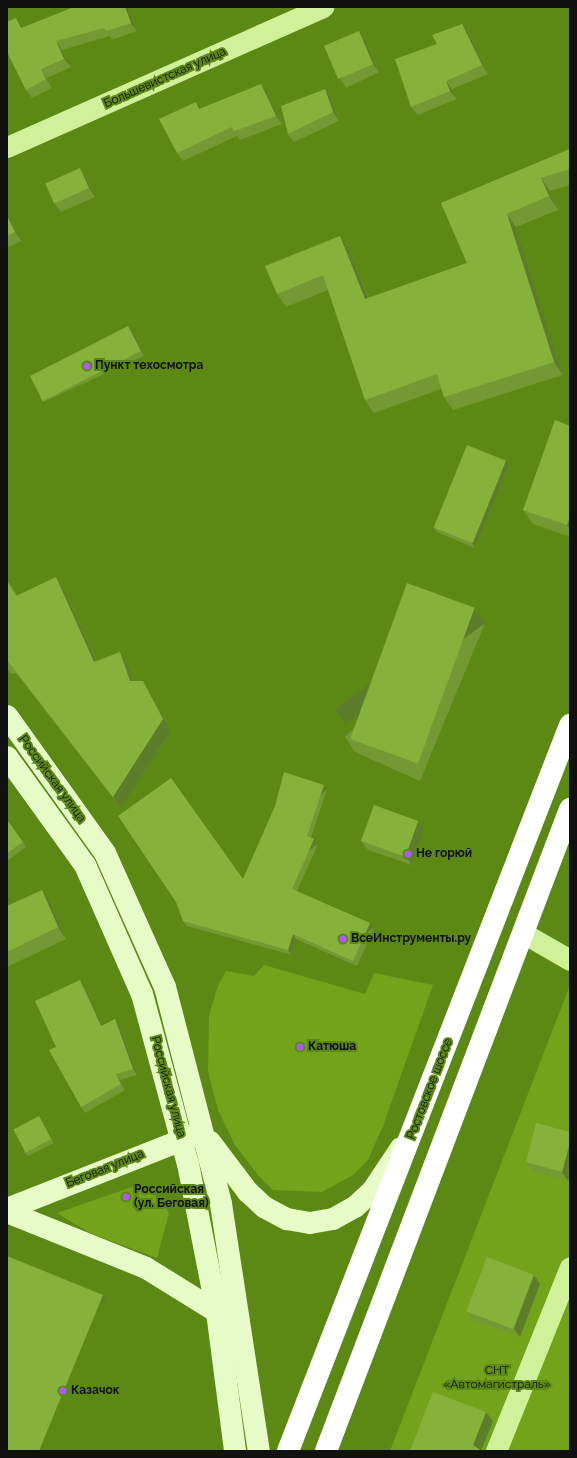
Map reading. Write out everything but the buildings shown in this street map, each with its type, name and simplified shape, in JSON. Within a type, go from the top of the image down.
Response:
[{"type":"highway","name":"Ростовское шоссе","points":[[288,1451],[570,725]]},
{"type":"highway","points":[[326,1451],[570,809]]},
{"type":"main road","name":"Российская улица","points":[[7,716],[105,853],[165,987],[204,1133],[221,1204],[259,1451]]},
{"type":"main road","name":"Российская улица","points":[[7,757],[85,865],[142,994],[182,1138],[217,1312],[235,1451]]},
{"type":"main road","points":[[204,1133],[248,1192],[264,1207],[287,1219],[310,1223],[333,1219],[355,1207],[373,1190],[415,1127]]},
{"type":"main road","name":"Беговая улица","points":[[7,1209],[182,1138],[204,1133]]},
{"type":"main road","points":[[7,1212],[146,1268],[217,1312]]},
{"type":"street","name":"Большевистская улица","points":[[7,147],[322,7]]},
{"type":"street","points":[[523,933],[570,960]]},
{"type":"street","points":[[496,1451],[568,1277]]},
{"type":"green space","points":[[264,965],[365,994],[374,973],[433,985],[383,1126],[368,1160],[353,1175],[322,1192],[273,1190],[258,1175],[235,1145],[218,1110],[208,1072],[209,1015],[218,986],[226,971],[254,976]]},
{"type":"green space","name":"СНТ «Автомагистраль»","points":[[570,985],[570,1451],[390,1451]]},
{"type":"green space","points":[[135,1186],[161,1198],[169,1213],[157,1258],[90,1233],[57,1213]]},
{"type":"place","name":"Пункт техосмотра","points":[[87,366]]},
{"type":"place","name":"Не горюй","points":[[408,854]]},
{"type":"place","name":"ВсеИнструменты.ру","points":[[343,939]]},
{"type":"place","name":"Катюша","points":[[300,1047]]},
{"type":"place","name":"Российская (ул. Беговая)","points":[[126,1197]]},
{"type":"place","name":"Казачок","points":[[63,1391]]}]
